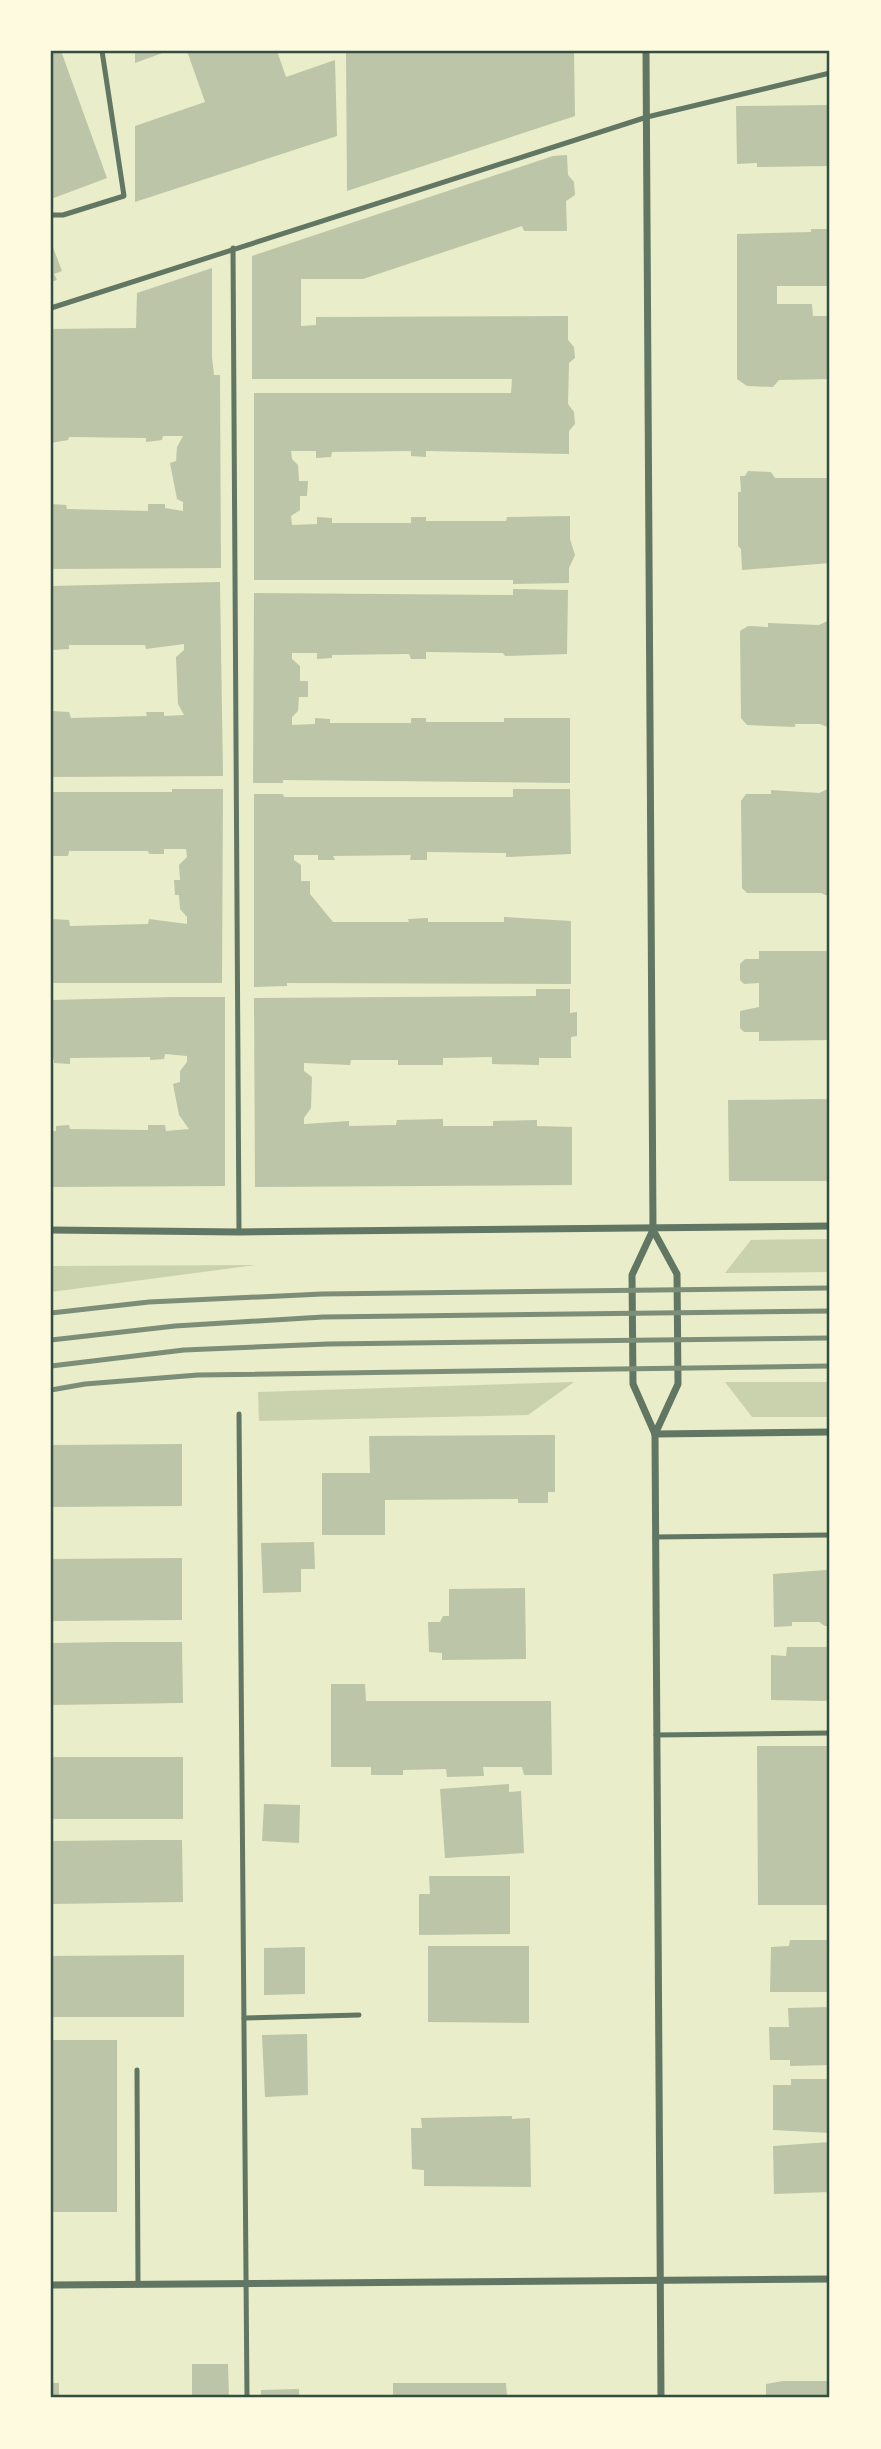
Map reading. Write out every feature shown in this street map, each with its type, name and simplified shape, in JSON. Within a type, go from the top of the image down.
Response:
[{"type":"street","points":[[646,51],[653,1230],[632,1275],[633,1384],[654,1434],[661,2398]]},
{"type":"street","points":[[51,1230],[239,1233],[830,1226]]},
{"type":"street","points":[[653,1230],[677,1274],[678,1288],[678,1384],[654,1434]]},
{"type":"street","points":[[654,1434],[830,1432]]},
{"type":"street","points":[[51,2285],[830,2279]]},
{"type":"lane","points":[[51,215],[63,215],[124,196],[102,51]]},
{"type":"lane","points":[[51,308],[647,117],[830,73]]},
{"type":"lane","points":[[233,248],[239,1233]]},
{"type":"lane","points":[[239,1415],[247,2398]]},
{"type":"lane","points":[[655,1536],[830,1535]]},
{"type":"lane","points":[[656,1735],[830,1732]]},
{"type":"lane","points":[[244,2018],[359,2015]]},
{"type":"lane","points":[[137,2070],[138,2285]]},
{"type":"green space","points":[[830,1239],[830,1272],[725,1273],[751,1240]]},
{"type":"green space","points":[[256,1265],[51,1292],[51,1266]]},
{"type":"green space","points":[[574,1382],[528,1415],[259,1421],[258,1392]]},
{"type":"green space","points":[[725,1382],[830,1382],[830,1417],[752,1417]]},
{"type":"building","points":[[51,51],[61,51],[107,178],[51,199]]},
{"type":"building","points":[[135,51],[168,51],[135,63]]},
{"type":"building","points":[[187,51],[277,51],[286,77],[335,60],[337,136],[135,202],[135,126],[205,102]]},
{"type":"building","points":[[346,51],[574,51],[575,116],[347,191]]},
{"type":"building","points":[[830,105],[830,166],[757,167],[757,163],[737,164],[736,106]]},
{"type":"building","points":[[567,155],[568,175],[574,182],[575,195],[566,201],[567,231],[524,231],[522,226],[363,279],[301,279],[301,326],[316,325],[316,317],[568,316],[568,340],[574,347],[575,358],[569,363],[568,404],[574,412],[575,424],[569,431],[569,454],[426,451],[426,457],[411,456],[411,451],[332,452],[331,457],[316,458],[316,451],[291,451],[292,459],[298,465],[299,481],[308,481],[307,496],[300,496],[300,510],[291,516],[292,525],[317,524],[317,517],[332,518],[332,523],[411,523],[411,517],[426,517],[426,521],[506,521],[507,517],[570,516],[570,539],[575,555],[569,568],[569,583],[513,584],[513,580],[254,580],[254,393],[511,393],[512,379],[252,379],[252,256],[553,156]]},
{"type":"building","points":[[811,229],[830,229],[830,286],[777,286],[777,304],[812,304],[813,316],[830,316],[830,379],[779,380],[773,387],[747,386],[737,379],[737,234],[811,232]]},
{"type":"building","points":[[51,242],[62,271],[54,274],[57,280],[51,282]]},
{"type":"building","points":[[212,268],[212,357],[214,375],[220,375],[221,568],[51,569],[51,504],[66,505],[67,509],[148,511],[148,504],[165,504],[165,508],[183,511],[183,502],[177,499],[170,463],[176,461],[177,447],[183,436],[163,436],[162,440],[146,442],[146,438],[69,437],[68,440],[51,443],[51,329],[136,328],[137,293]]},
{"type":"building","points":[[748,471],[771,472],[775,478],[830,478],[830,563],[742,570],[741,549],[738,546],[738,492],[741,492],[740,476],[745,476]]},
{"type":"building","points":[[220,582],[223,776],[51,777],[52,711],[69,712],[71,718],[147,716],[146,712],[164,712],[164,716],[184,715],[178,704],[176,657],[184,650],[184,644],[146,649],[145,645],[69,645],[69,649],[52,650],[51,586]]},
{"type":"building","points":[[513,589],[568,590],[567,654],[505,656],[503,653],[426,652],[426,659],[411,659],[409,654],[332,655],[332,658],[317,659],[317,653],[292,653],[292,659],[300,666],[300,681],[308,681],[308,697],[299,697],[298,711],[292,717],[292,725],[315,724],[315,718],[330,719],[330,723],[411,723],[411,718],[426,718],[426,722],[504,722],[504,718],[570,718],[570,783],[283,780],[283,783],[253,783],[254,593],[513,595]]},
{"type":"building","points":[[830,620],[830,728],[820,724],[795,724],[795,727],[747,725],[741,718],[740,631],[748,626],[768,627],[768,623],[819,625]]},
{"type":"building","points":[[830,788],[830,897],[821,893],[747,893],[742,888],[741,801],[746,794],[771,794],[771,790],[819,793]]},
{"type":"building","points":[[172,789],[223,789],[222,983],[51,983],[53,919],[69,920],[70,926],[148,924],[149,919],[187,924],[187,917],[180,909],[179,895],[175,895],[174,880],[180,880],[179,865],[187,857],[186,849],[164,849],[164,854],[149,854],[148,851],[69,851],[68,856],[53,856],[51,792],[172,792]]},
{"type":"building","points":[[513,789],[570,789],[571,854],[506,857],[506,853],[427,852],[427,860],[410,860],[411,855],[333,856],[335,860],[318,860],[318,855],[294,855],[294,860],[301,865],[301,881],[310,881],[310,894],[333,922],[409,922],[408,919],[428,918],[428,922],[504,922],[504,917],[571,921],[571,984],[287,983],[287,986],[254,987],[254,794],[283,794],[284,797],[513,797]]},
{"type":"building","points":[[759,951],[830,951],[830,1040],[759,1041],[759,1032],[744,1032],[740,1028],[740,1011],[759,1007],[759,983],[744,984],[740,980],[740,964],[745,959],[759,959]]},
{"type":"building","points":[[536,989],[570,989],[570,1013],[577,1012],[577,1036],[571,1037],[571,1058],[539,1058],[539,1065],[492,1064],[492,1057],[443,1058],[443,1065],[398,1065],[398,1060],[351,1060],[350,1065],[304,1063],[304,1071],[312,1077],[311,1108],[304,1118],[304,1124],[349,1121],[349,1126],[396,1125],[397,1120],[443,1119],[443,1126],[493,1126],[493,1121],[537,1120],[537,1126],[572,1127],[572,1185],[255,1187],[254,998],[536,996]]},
{"type":"building","points":[[225,997],[225,1186],[51,1187],[51,1131],[56,1131],[56,1126],[69,1125],[70,1129],[148,1130],[148,1125],[165,1125],[166,1131],[189,1129],[179,1115],[173,1084],[180,1082],[180,1071],[187,1062],[187,1056],[165,1054],[164,1059],[150,1060],[150,1057],[70,1058],[70,1064],[54,1063],[54,1059],[51,1059],[51,1000]]},
{"type":"building","points":[[830,1099],[830,1181],[729,1181],[728,1100]]},
{"type":"building","points":[[555,1435],[555,1492],[548,1492],[548,1503],[518,1503],[518,1499],[385,1500],[385,1535],[322,1535],[322,1473],[370,1473],[369,1436]]},
{"type":"building","points":[[182,1444],[182,1506],[51,1507],[51,1445]]},
{"type":"building","points":[[314,1542],[315,1569],[301,1569],[301,1592],[263,1593],[261,1543]]},
{"type":"building","points":[[182,1558],[182,1620],[51,1621],[51,1559]]},
{"type":"building","points":[[830,1567],[830,1626],[819,1622],[792,1622],[792,1626],[774,1627],[773,1574],[826,1570]]},
{"type":"building","points":[[525,1588],[526,1659],[442,1660],[442,1653],[429,1652],[428,1622],[440,1622],[443,1616],[449,1616],[449,1589]]},
{"type":"building","points":[[182,1642],[183,1703],[51,1705],[51,1643]]},
{"type":"building","points":[[787,1647],[830,1647],[830,1701],[771,1700],[771,1655],[786,1656]]},
{"type":"building","points":[[331,1684],[365,1684],[366,1701],[551,1701],[552,1775],[524,1775],[522,1767],[483,1767],[484,1776],[447,1777],[446,1769],[403,1770],[403,1775],[371,1775],[371,1767],[331,1767]]},
{"type":"building","points":[[757,1746],[830,1746],[830,1905],[758,1905]]},
{"type":"building","points":[[51,1757],[183,1757],[183,1819],[51,1819]]},
{"type":"building","points":[[509,1784],[509,1792],[521,1791],[524,1853],[445,1858],[440,1789]]},
{"type":"building","points":[[264,1804],[300,1805],[299,1843],[262,1841]]},
{"type":"building","points":[[182,1840],[183,1902],[51,1904],[51,1841]]},
{"type":"building","points":[[429,1876],[510,1876],[510,1934],[419,1935],[419,1894],[430,1894]]},
{"type":"building","points":[[790,1940],[830,1940],[830,1992],[770,1992],[771,1947],[789,1946]]},
{"type":"building","points":[[428,1946],[529,1946],[529,2023],[428,2022]]},
{"type":"building","points":[[305,1947],[305,1994],[264,1995],[264,1948]]},
{"type":"building","points":[[184,1955],[184,2017],[51,2017],[51,1956]]},
{"type":"building","points":[[830,2007],[830,2065],[790,2066],[790,2060],[770,2060],[769,2027],[789,2027],[788,2008]]},
{"type":"building","points":[[307,2034],[308,2095],[265,2097],[262,2035]]},
{"type":"building","points":[[51,2040],[117,2040],[117,2212],[51,2212]]},
{"type":"building","points":[[791,2079],[830,2079],[830,2133],[773,2130],[773,2085],[791,2085]]},
{"type":"building","points":[[512,2116],[512,2119],[530,2118],[531,2187],[424,2186],[424,2170],[412,2169],[411,2128],[422,2128],[421,2118]]},
{"type":"building","points":[[830,2142],[830,2192],[774,2194],[773,2146]]},
{"type":"building","points":[[192,2364],[228,2364],[229,2398],[192,2398]]},
{"type":"building","points":[[783,2381],[830,2381],[830,2398],[766,2398],[766,2384]]},
{"type":"building","points":[[51,2383],[59,2383],[59,2398],[51,2398]]},
{"type":"building","points":[[393,2383],[506,2383],[507,2396],[531,2398],[393,2398]]},
{"type":"building","points":[[299,2389],[299,2398],[261,2398],[261,2390]]},
{"type":"railway","points":[[51,1313],[149,1302],[322,1294],[830,1288]]},
{"type":"railway","points":[[51,1340],[175,1326],[323,1317],[830,1311]]},
{"type":"railway","points":[[51,1366],[184,1350],[328,1344],[830,1338]]},
{"type":"railway","points":[[51,1390],[85,1384],[198,1375],[830,1366]]}]
